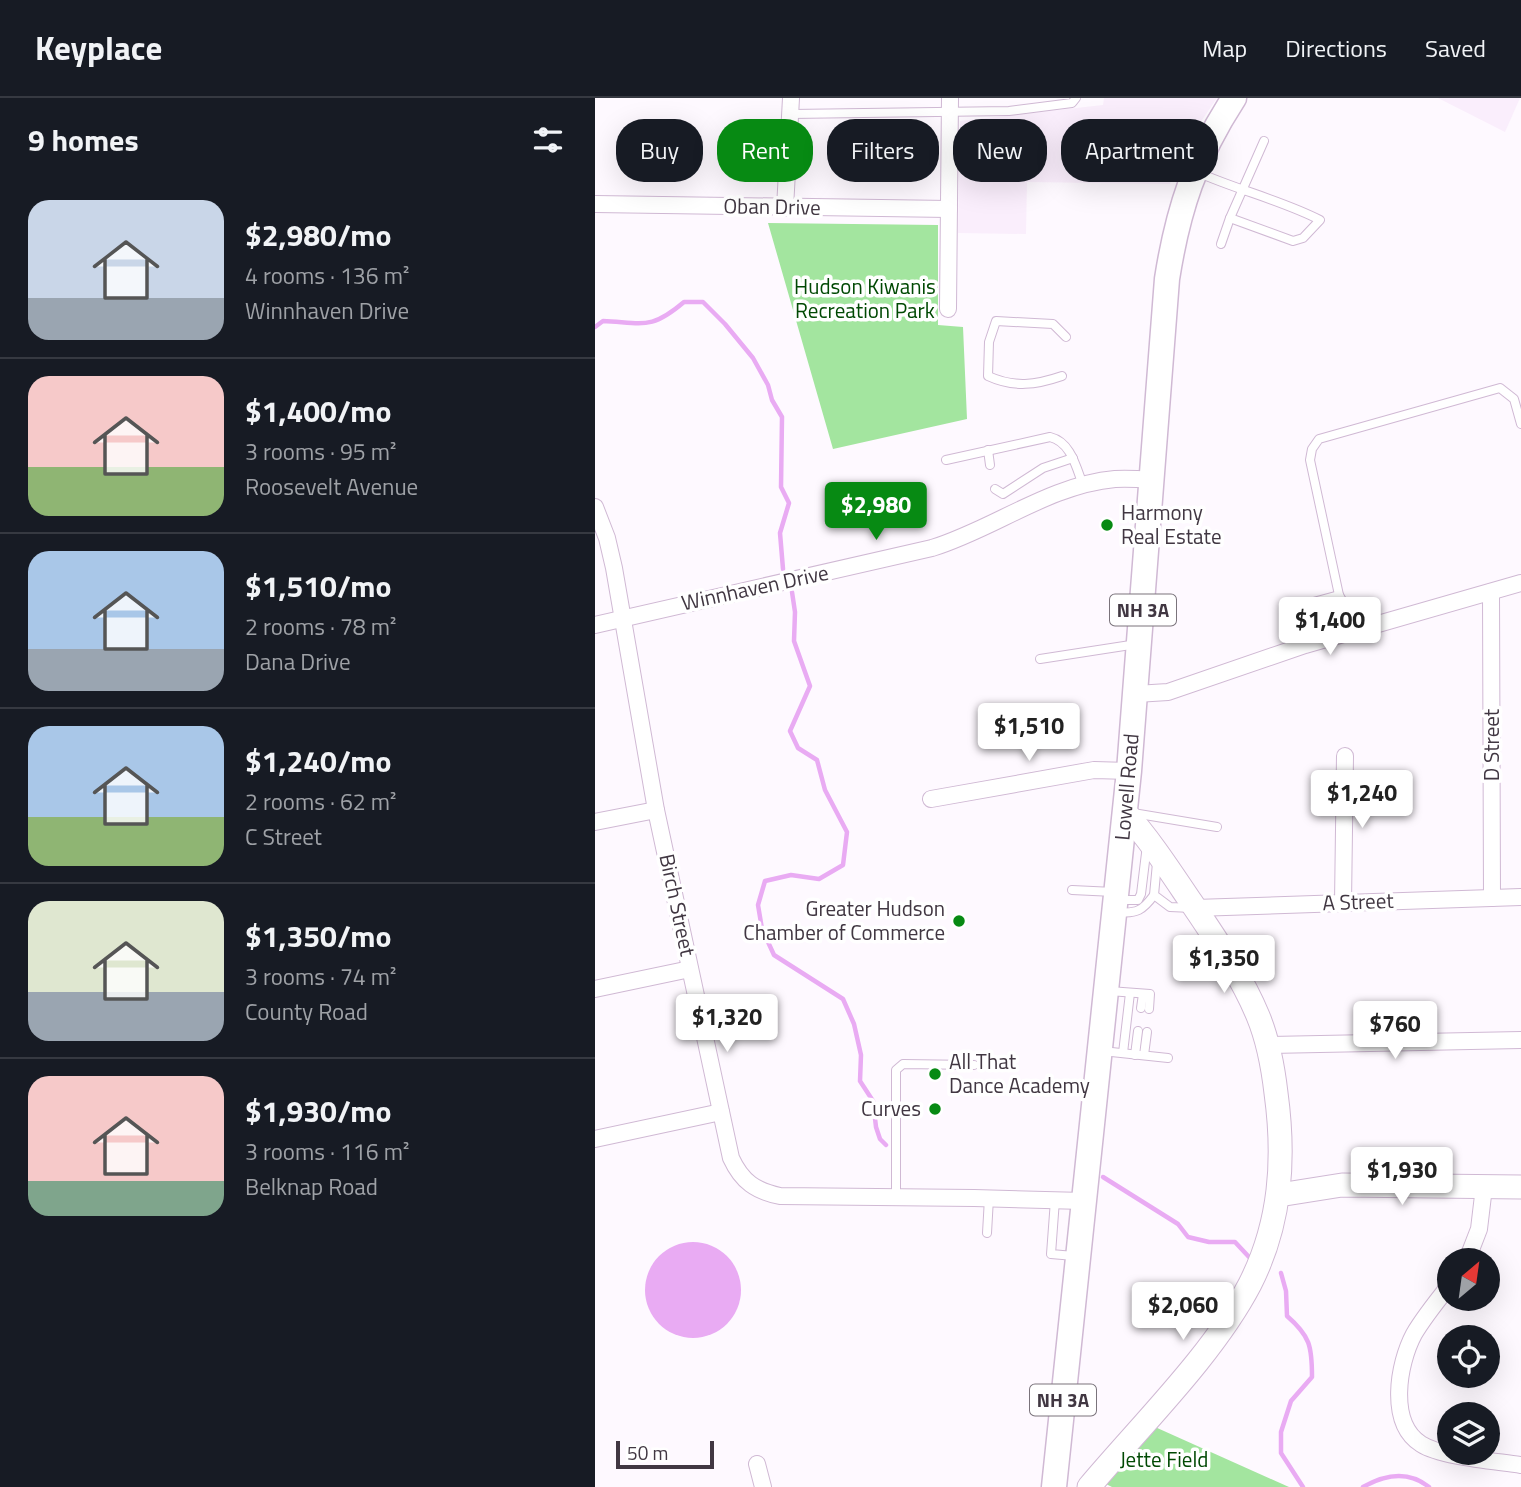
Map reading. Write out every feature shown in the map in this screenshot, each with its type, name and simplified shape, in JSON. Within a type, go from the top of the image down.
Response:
[{"type":"main road","name":"Lowell Road","points":[[1218,124],[1234,98]]},
{"type":"main road","name":"Lowell Road","points":[[1053,1487],[1084,1201],[1111,1052],[1118,992],[1116,901],[1136,694],[1167,279],[1176,228],[1190,182]]},
{"type":"street","points":[[949,309],[950,105]]},
{"type":"street","points":[[785,208],[791,106]]},
{"type":"street","name":"Oban Drive","points":[[595,204],[949,209]]},
{"type":"street","name":"Winnhaven Drive","points":[[595,625],[932,548],[1083,485],[1114,479],[1153,480]]},
{"type":"street","name":"Birch Street","points":[[595,507],[607,538],[656,810],[731,1158],[738,1173],[750,1185],[765,1193],[781,1196],[1084,1201]]},
{"type":"street","points":[[1136,694],[1168,692],[1305,645],[1521,583]]},
{"type":"street","name":"D Street","points":[[1491,592],[1492,898]]},
{"type":"street","points":[[1343,903],[1345,756]]},
{"type":"street","points":[[930,799],[1094,770],[1129,771]]},
{"type":"street","points":[[595,822],[656,810]]},
{"type":"street","points":[[1089,1487],[1188,1371],[1238,1304],[1263,1255],[1279,1195],[1280,1124],[1268,1045],[1258,1017],[1244,985],[1195,908],[1153,846],[1125,812]]},
{"type":"street","name":"A Street","points":[[1195,908],[1521,897]]},
{"type":"street","points":[[595,989],[690,969]]},
{"type":"street","points":[[1268,1045],[1521,1040]]},
{"type":"street","points":[[595,1139],[721,1112]]},
{"type":"street","points":[[1279,1195],[1342,1185],[1521,1187]]},
{"type":"street","points":[[1472,1248],[1479,1229],[1484,1187]]},
{"type":"street","points":[[1437,1301],[1413,1335],[1408,1350],[1400,1394],[1403,1424],[1411,1436],[1438,1451],[1521,1465]]},
{"type":"street","points":[[757,1464],[763,1487]]},
{"type":"lane","points":[[791,106],[950,105],[1009,111],[1074,101]]},
{"type":"lane","points":[[1221,244],[1264,141]]},
{"type":"lane","points":[[1218,181],[1320,220],[1303,238],[1293,241],[1230,219]]},
{"type":"lane","points":[[1062,376],[1040,384],[1003,383],[988,376],[989,342],[996,321],[1053,324],[1066,337]]},
{"type":"lane","points":[[1359,630],[1339,594],[1310,460],[1312,449],[1319,439],[1500,388],[1514,399],[1521,424]]},
{"type":"lane","points":[[946,460],[1049,437],[1062,442],[1073,458],[1083,485]]},
{"type":"lane","points":[[988,450],[990,466]]},
{"type":"lane","points":[[995,489],[1003,494],[1043,468],[1073,458]]},
{"type":"lane","points":[[1305,645],[1306,604],[1339,594]]},
{"type":"lane","points":[[1039,659],[1140,644]]},
{"type":"lane","points":[[1125,812],[1217,827]]},
{"type":"lane","points":[[1116,901],[1132,914],[1141,911],[1154,895],[1153,846]]},
{"type":"lane","points":[[1072,890],[1116,901],[1138,900],[1153,846]]},
{"type":"lane","points":[[1154,895],[1170,907],[1195,908]]},
{"type":"lane","points":[[1118,992],[1150,994],[1145,1009]]},
{"type":"lane","points":[[1140,1055],[1142,1031]]},
{"type":"lane","points":[[1111,1052],[1168,1058]]},
{"type":"lane","points":[[896,1197],[896,1070],[903,1064],[974,1065]]},
{"type":"lane","points":[[987,1233],[989,1198]]},
{"type":"lane","points":[[1055,1200],[1051,1254],[1078,1256]]},
{"type":"shaded area","points":[[1104,98],[1217,98],[1203,119],[1061,119],[1061,182],[1171,182],[1170,184],[1027,182],[1047,182],[1047,119],[978,119],[1103,105]]},
{"type":"shaded area","points":[[1438,98],[1520,98],[1505,132]]},
{"type":"shaded area","points":[[959,182],[1027,182],[1026,234],[958,233]]},
{"type":"shaded area","points":[[693,1242],[712,1245],[727,1256],[738,1271],[741,1290],[738,1309],[727,1324],[712,1335],[693,1338],[674,1335],[659,1324],[648,1309],[645,1290],[648,1271],[659,1256],[674,1245]]},
{"type":"green space","name":"Hudson Kiwanis Recreation Park","points":[[768,223],[938,225],[938,325],[963,327],[967,419],[833,449]]},
{"type":"green space","name":"Jette Field","points":[[1155,1427],[1289,1487],[1112,1487],[1106,1484]]},
{"type":"waterway","points":[[595,327],[603,321],[647,323],[663,317],[684,302],[703,302],[753,358],[782,417],[781,487],[789,503],[780,533],[783,569]]},
{"type":"waterway","points":[[792,592],[795,612],[794,641],[810,686],[790,731],[798,748],[817,760],[825,790],[847,832],[843,865],[819,879],[791,875],[765,881],[758,905],[762,929],[774,955],[843,999],[854,1024],[861,1055],[860,1081],[873,1101],[876,1127],[880,1139],[886,1145]]},
{"type":"waterway","points":[[1103,1177],[1178,1224],[1188,1237],[1209,1242],[1235,1242],[1249,1257]]},
{"type":"waterway","points":[[1281,1273],[1286,1291],[1287,1316],[1305,1336],[1311,1357],[1312,1377],[1291,1401],[1281,1432],[1281,1453],[1303,1487]]},
{"type":"waterway","points":[[1363,1487],[1396,1476],[1413,1478],[1429,1487]]},
{"type":"place","name":"Harmony Real Estate","points":[[1107,525]]},
{"type":"place","name":"Greater Hudson Chamber of Commerce","points":[[959,921]]},
{"type":"place","name":"All That Dance Academy","points":[[935,1074]]},
{"type":"place","name":"Curves","points":[[935,1109]]}]
